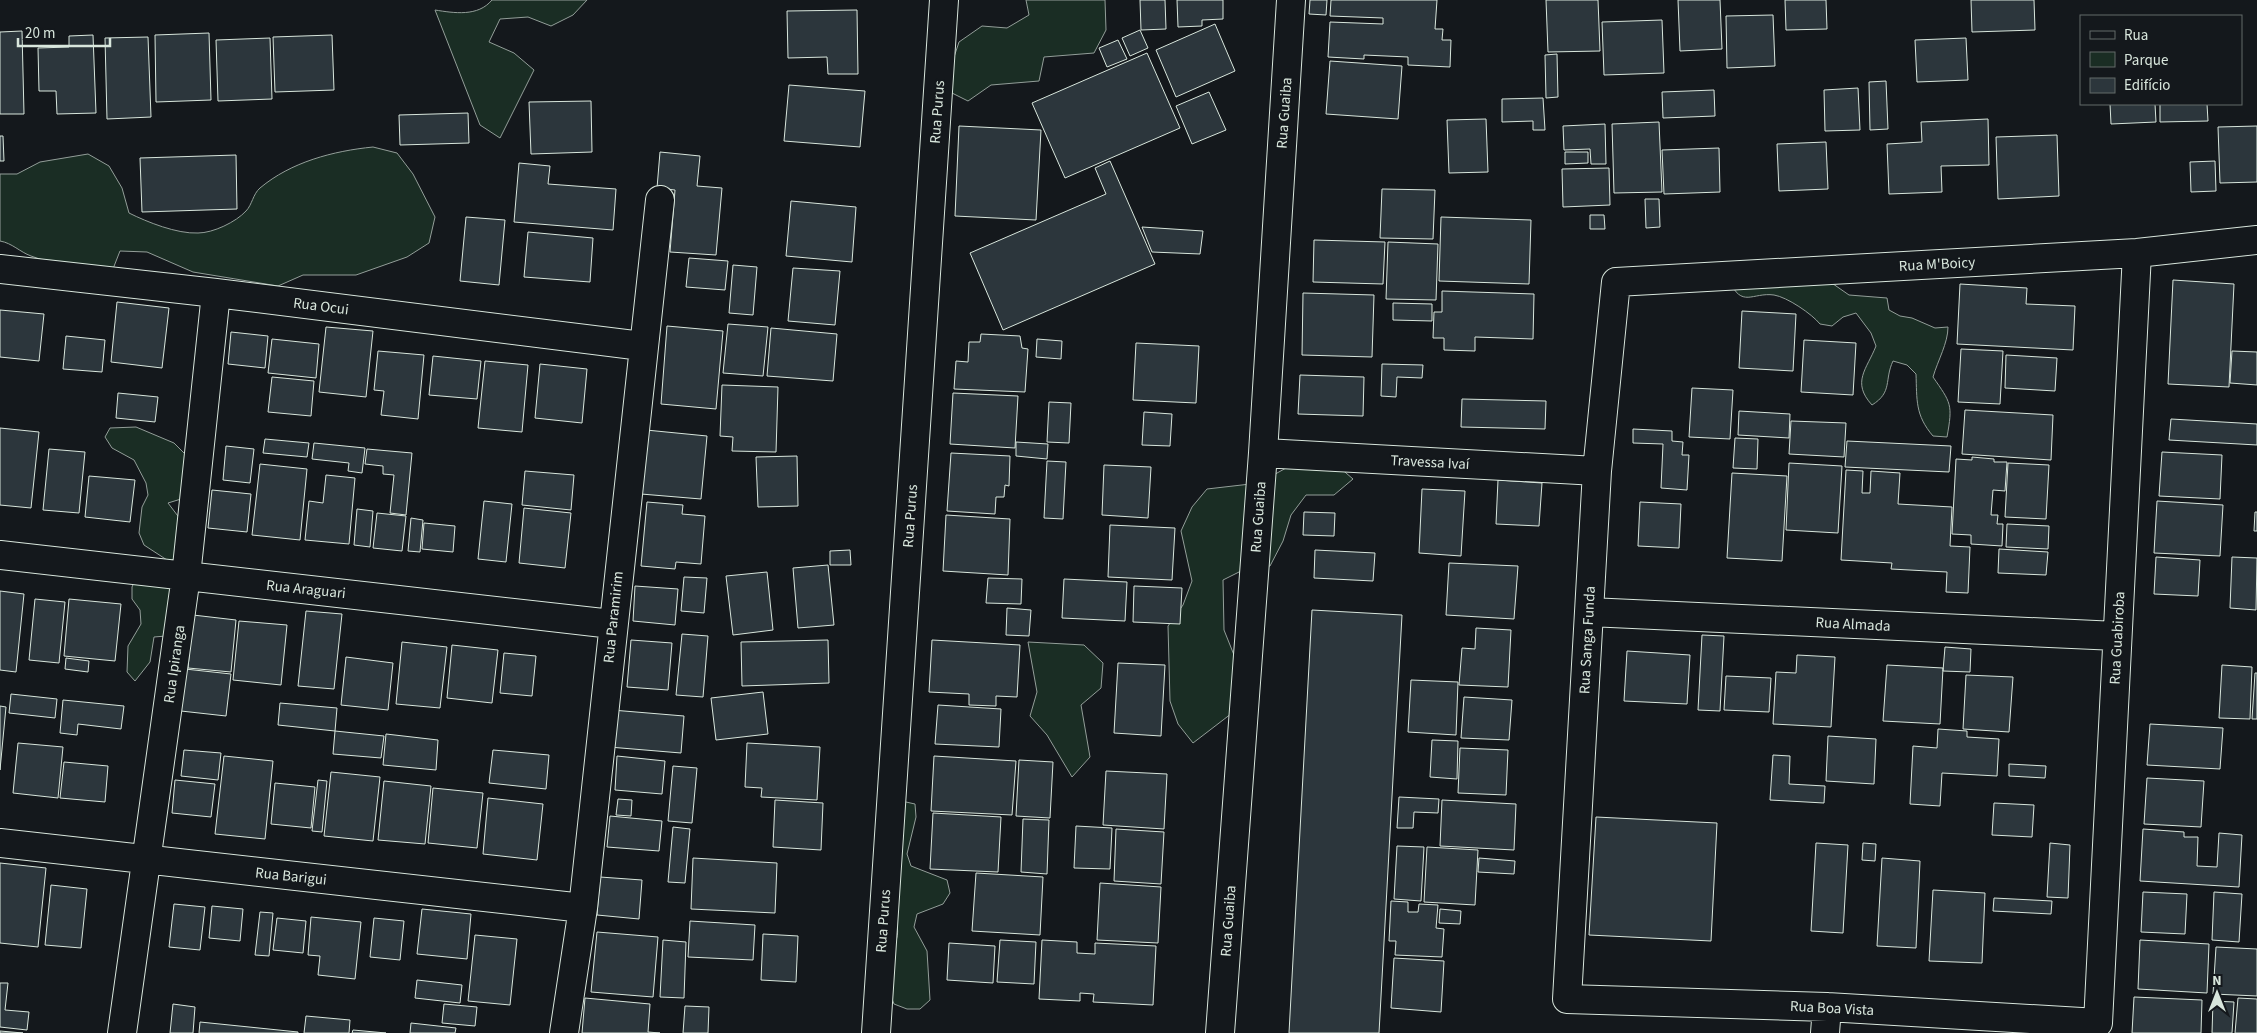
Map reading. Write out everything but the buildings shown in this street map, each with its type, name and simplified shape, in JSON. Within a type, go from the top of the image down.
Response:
[{"type":"street","name":"Rua Purus","points":[[876,1033],[944,0]]},
{"type":"street","name":"Rua Guaiba","points":[[1220,1033],[1263,453],[1291,0]]},
{"type":"street","name":"Rua Paramirim","points":[[564,1033],[583,908],[642,346],[660,200]]},
{"type":"street","name":"Rua M'Boicy","points":[[1616,282],[2137,253],[2257,240]]},
{"type":"street","name":"Rua Guabiroba","points":[[2098,1023],[2137,253]]},
{"type":"street","name":"Rua Ocui","points":[[0,269],[216,293],[642,346]]},
{"type":"street","name":"Rua Sanga Funda","points":[[1567,999],[1597,471],[1616,282]]},
{"type":"street","name":"Rua Ipiranga","points":[[122,1033],[186,576],[216,293]]},
{"type":"street","name":"Travessa Ivaí","points":[[1263,453],[1597,471]]},
{"type":"street","name":"Rua Araguari","points":[[0,555],[612,624]]},
{"type":"street","name":"Rua Almada","points":[[1588,612],[2117,636]]},
{"type":"street","name":"Rua Barigui","points":[[0,843],[583,908]]},
{"type":"street","name":"Rua Boa Vista","points":[[1567,999],[1826,1020],[2098,1023]]},
{"type":"green space","points":[[492,0],[587,0],[573,15],[551,26],[528,17],[500,19],[489,42],[514,53],[534,70],[500,138],[480,125],[435,10],[458,13],[473,11],[480,9]]},
{"type":"green space","points":[[1026,0],[1105,0],[1106,30],[1094,53],[1044,57],[1039,81],[991,85],[968,101],[950,92],[951,66],[959,42],[982,26],[1007,28],[1029,15]]},
{"type":"green space","points":[[373,147],[397,153],[413,174],[435,217],[429,243],[407,257],[356,275],[303,275],[278,286],[193,272],[147,252],[120,251],[111,274],[51,262],[27,254],[0,241],[0,174],[17,174],[40,162],[88,154],[109,166],[122,188],[129,213],[153,224],[181,232],[204,233],[224,226],[242,215],[248,209],[260,188],[285,171],[313,159],[343,151]]},
{"type":"green space","points":[[1826,279],[1849,295],[1887,298],[1889,310],[1900,316],[1912,318],[1935,328],[1948,327],[1945,345],[1933,377],[1949,404],[1950,417],[1947,437],[1933,436],[1923,421],[1918,407],[1916,374],[1907,365],[1893,361],[1883,395],[1872,405],[1866,397],[1862,389],[1863,376],[1876,346],[1871,333],[1856,313],[1843,317],[1832,326],[1820,324],[1799,306],[1779,296],[1743,297],[1738,294],[1729,280]]},
{"type":"green space","points":[[136,427],[174,443],[192,461],[181,499],[168,503],[184,524],[180,560],[167,560],[144,545],[139,533],[142,507],[148,495],[146,483],[134,460],[112,448],[105,437],[110,428]]},
{"type":"green space","points":[[1306,457],[1331,460],[1353,479],[1334,495],[1306,495],[1291,515],[1283,541],[1270,566],[1245,569],[1223,580],[1224,630],[1244,680],[1240,707],[1193,743],[1178,724],[1170,701],[1168,626],[1183,605],[1192,581],[1181,531],[1192,507],[1207,489],[1259,483]]},
{"type":"green space","points":[[136,578],[174,587],[166,636],[154,637],[150,662],[135,681],[127,672],[128,646],[141,624],[140,610],[132,599],[132,587]]},
{"type":"green space","points":[[1028,642],[1084,645],[1103,663],[1101,688],[1081,705],[1090,757],[1072,777],[1047,735],[1030,716],[1037,692]]},
{"type":"green space","points":[[897,800],[915,804],[916,817],[907,854],[911,866],[947,880],[950,893],[943,904],[917,914],[914,927],[927,951],[930,1000],[920,1009],[907,1009],[894,1004],[887,978],[888,962],[898,933],[896,921],[892,914]]}]
